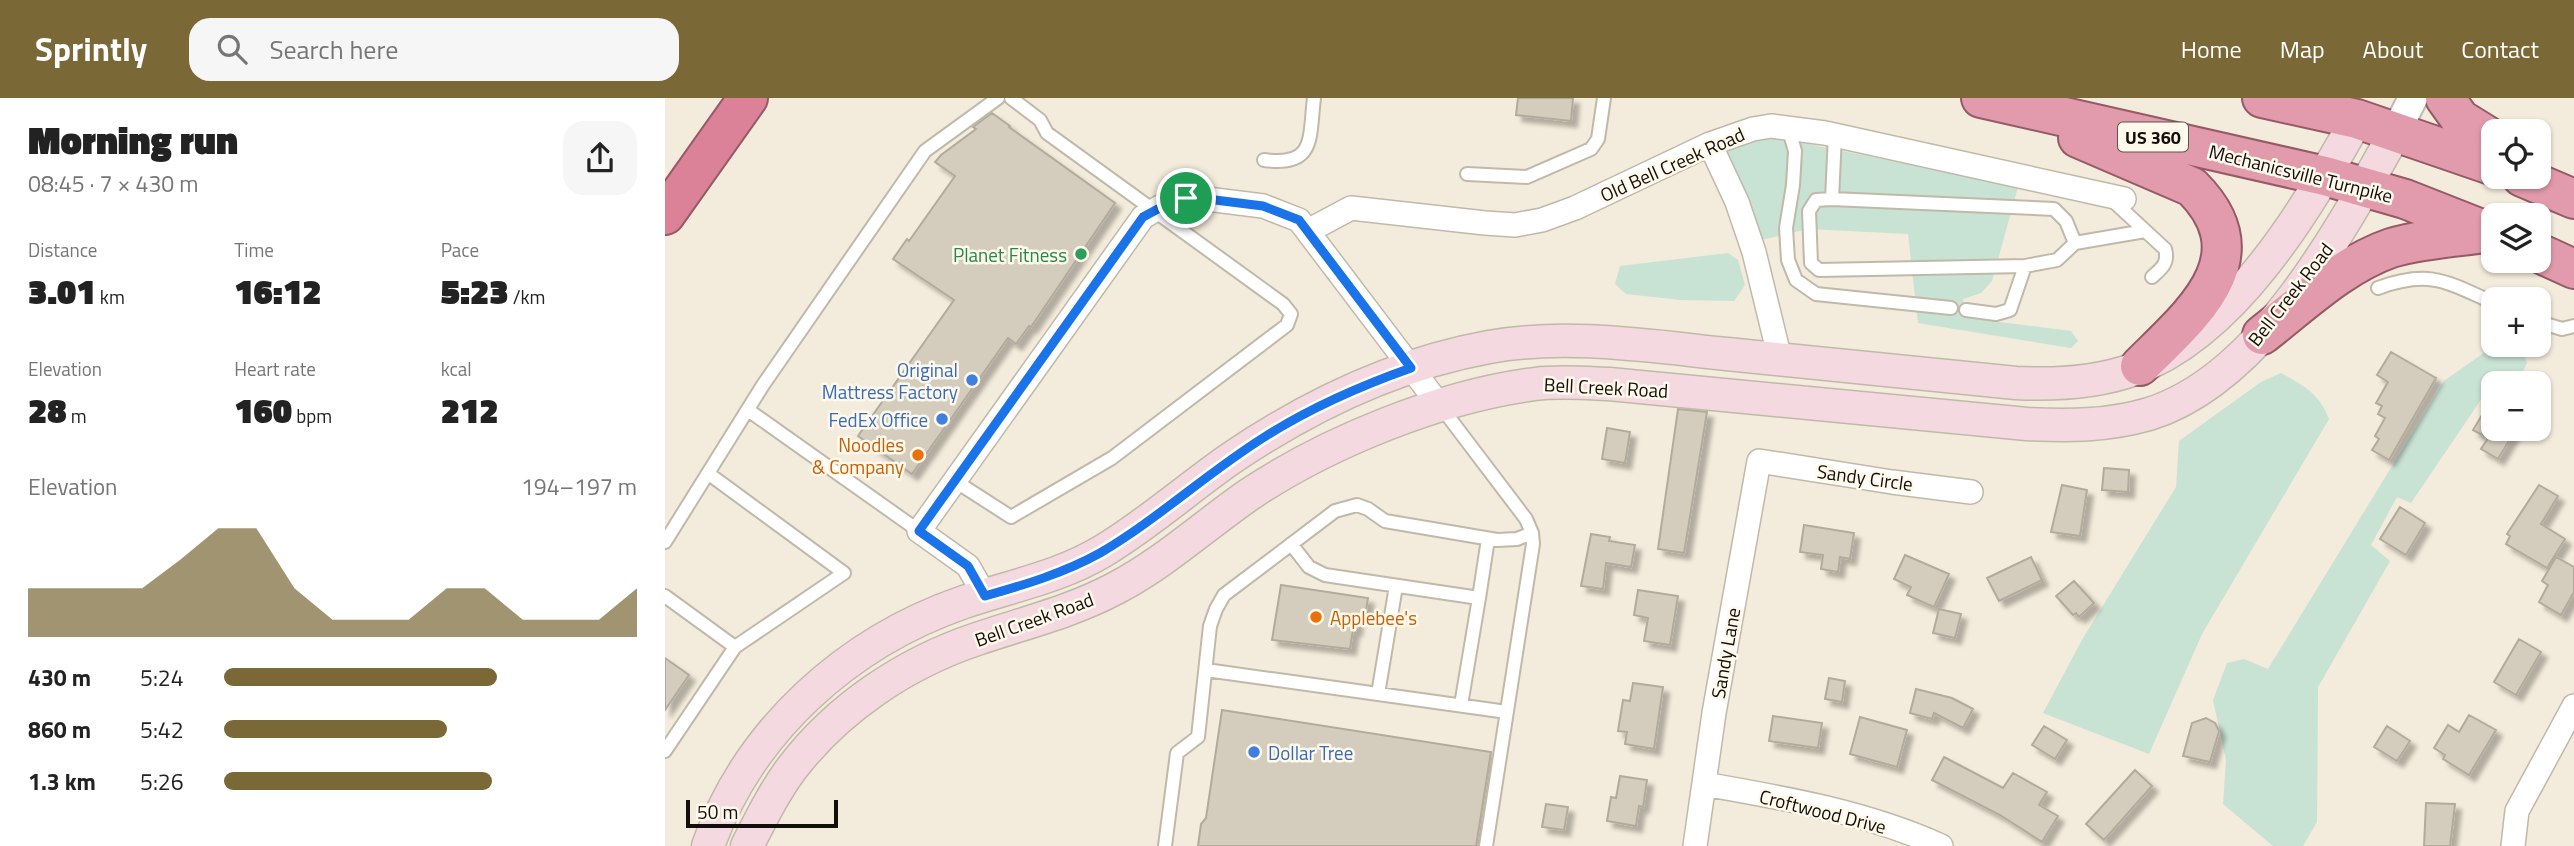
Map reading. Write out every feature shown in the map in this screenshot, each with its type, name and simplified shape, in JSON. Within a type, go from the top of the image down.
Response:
[{"type":"highway","points":[[665,215],[748,98]]},
{"type":"highway","points":[[1981,98],[2175,179],[2192,187],[2207,201],[2216,218],[2221,237],[2217,278],[2195,312],[2140,366]]},
{"type":"highway","name":"Mechanicsville Turnpike","points":[[1981,98],[2325,176],[2365,187],[2481,229]]},
{"type":"highway","points":[[2262,98],[2405,114],[2481,158]]},
{"type":"highway","points":[[2445,98],[2460,119],[2481,133]]},
{"type":"highway","points":[[2262,335],[2346,270],[2371,256],[2410,243],[2481,234]]},
{"type":"highway","points":[[2551,258],[2574,269]]},
{"type":"main road","name":"Bell Creek Road","points":[[708,846],[720,812],[766,741],[813,691],[839,668],[879,641],[921,619],[1050,576],[1099,553],[1126,537],[1228,461],[1287,424],[1361,386],[1411,368],[1488,347],[1525,343],[1617,344],[2045,385],[2099,379],[2140,366],[2194,335],[2226,306],[2284,237],[2325,176],[2363,108]]},
{"type":"main road","name":"Bell Creek Road","points":[[747,846],[767,807],[809,749],[832,724],[901,673],[975,640],[1041,620],[1095,598],[1157,563],[1252,493],[1299,466],[1344,442],[1440,406],[1505,389],[1567,382],[2027,424],[2092,425],[2124,421],[2185,399],[2215,378],[2262,335],[2305,282],[2365,187],[2405,114]]},
{"type":"street","name":"Old Bell Creek Road","points":[[1308,231],[1352,208],[1515,225],[1542,220],[1574,208],[1710,144],[1753,129],[1787,127],[1835,135],[2115,197]]},
{"type":"street","points":[[1710,144],[1737,202],[1754,252],[1780,359]]},
{"type":"street","points":[[985,596],[968,566],[919,531],[1143,217],[1167,204],[1191,197],[1263,206],[1299,220],[1440,406]]},
{"type":"street","name":"Sandy Circle","points":[[1759,461],[1971,492]]},
{"type":"street","name":"Sandy Lane","points":[[1695,846],[1714,713],[1759,461]]},
{"type":"street","points":[[2513,846],[2517,811],[2574,706]]},
{"type":"street","name":"Croftwood Drive","points":[[1704,784],[1846,813],[1913,834],[1941,846]]},
{"type":"lane","points":[[665,542],[763,385],[925,151],[998,98]]},
{"type":"lane","points":[[955,481],[1011,517],[1112,458],[1287,325],[1291,314],[1283,304],[1047,133],[1040,120],[1011,98]]},
{"type":"lane","points":[[1264,160],[1284,163],[1298,159],[1308,145],[1314,98]]},
{"type":"lane","points":[[1467,174],[1527,177],[1591,149],[1598,139],[1604,98]]},
{"type":"lane","points":[[1787,127],[1795,151],[1794,185],[1786,228],[1788,260],[1796,280],[1816,294],[1951,308]]},
{"type":"lane","points":[[1832,199],[1835,135]]},
{"type":"lane","points":[[2115,197],[2165,249],[2167,257],[2164,266],[2152,277]]},
{"type":"lane","points":[[2075,243],[2066,222],[2054,209],[1832,199],[1816,200],[1809,211],[1811,263],[1819,270],[2025,265],[2057,260],[2075,243],[2145,231]]},
{"type":"lane","points":[[1966,310],[1996,314],[2010,310],[2025,265]]},
{"type":"lane","points":[[2378,288],[2397,281],[2426,277],[2443,281],[2481,297]]},
{"type":"lane","points":[[2551,326],[2561,329],[2574,326]]},
{"type":"lane","points":[[1440,406],[1526,519],[1532,533],[1486,846]]},
{"type":"lane","points":[[748,410],[919,531]]},
{"type":"lane","points":[[665,751],[735,647],[844,573],[709,474]]},
{"type":"lane","points":[[1165,846],[1177,753],[1198,737],[1210,626],[1224,595],[1335,512],[1357,505],[1385,521],[1488,538],[1517,539],[1532,533]]},
{"type":"lane","points":[[1461,705],[1488,538]]},
{"type":"lane","points":[[1291,544],[1309,567],[1325,575],[1479,598]]},
{"type":"lane","points":[[1378,694],[1396,586]]},
{"type":"lane","points":[[665,596],[735,647]]},
{"type":"lane","points":[[1206,670],[1507,712]]},
{"type":"green space","points":[[1770,136],[2018,187],[1992,281],[1981,293],[1963,299],[1965,313],[1976,319],[2071,331],[2078,341],[2071,348],[1918,323],[1908,234],[1808,229],[1761,240],[1727,155],[1728,148]]},
{"type":"green space","points":[[1728,253],[1738,260],[1745,285],[1734,301],[1681,300],[1626,294],[1615,284],[1620,266]]},
{"type":"green space","points":[[2481,355],[2481,357],[2525,357],[2527,363],[2523,371],[2481,371],[2481,399],[2411,503],[2397,497],[2371,545],[2390,561],[2318,687],[2317,822],[2303,846],[2273,846],[2223,804],[2226,760],[2213,700],[2227,663],[2244,659],[2268,669],[2444,381]]},
{"type":"green space","points":[[2281,373],[2304,386],[2315,396],[2329,419],[2202,634],[2149,754],[2043,713],[2083,638],[2176,487],[2179,441],[2261,382]]},
{"type":"building","points":[[1518,98],[1573,98],[1571,121],[1516,115]]},
{"type":"building","points":[[992,113],[1115,203],[1031,327],[1029,326],[1016,344],[1008,338],[912,474],[858,436],[954,300],[893,259],[955,176],[935,162]]},
{"type":"building","points":[[2391,352],[2436,378],[2389,460],[2372,450],[2379,439],[2375,436],[2385,418],[2378,414],[2382,406],[2376,403],[2388,382],[2377,375]]},
{"type":"building","points":[[1678,409],[1707,412],[1684,553],[1658,549]]},
{"type":"building","points":[[2481,417],[2481,434],[2473,430]]},
{"type":"building","points":[[1607,428],[1630,432],[1625,463],[1602,459]]},
{"type":"building","points":[[2486,441],[2509,441],[2498,459],[2481,449]]},
{"type":"building","points":[[2104,468],[2129,470],[2128,492],[2102,490]]},
{"type":"building","points":[[2062,485],[2087,490],[2080,536],[2051,532]]},
{"type":"building","points":[[2539,485],[2558,496],[2541,524],[2565,539],[2547,568],[2506,544],[2510,536],[2507,534]]},
{"type":"building","points":[[2400,507],[2425,523],[2406,555],[2380,539]]},
{"type":"building","points":[[1804,525],[1854,533],[1850,559],[1840,557],[1838,572],[1821,569],[1823,555],[1800,552]]},
{"type":"building","points":[[1591,534],[1610,537],[1609,541],[1635,545],[1631,567],[1606,563],[1603,589],[1581,586]]},
{"type":"building","points":[[1905,555],[1949,574],[1934,607],[1907,595],[1911,587],[1894,579]]},
{"type":"building","points":[[2031,557],[2042,580],[1999,601],[1987,578]]},
{"type":"building","points":[[2556,557],[2574,567],[2574,592],[2561,615],[2539,602],[2548,585],[2542,581]]},
{"type":"building","points":[[2074,581],[2094,603],[2079,617],[2076,613],[2073,615],[2056,596]]},
{"type":"building","name":"Applebee's","points":[[1281,585],[1368,598],[1365,617],[1357,616],[1350,649],[1272,640]]},
{"type":"building","points":[[1638,590],[1678,596],[1670,645],[1644,641],[1648,618],[1634,615]]},
{"type":"building","points":[[1939,609],[1961,614],[1955,638],[1933,633]]},
{"type":"building","points":[[2519,639],[2541,652],[2516,695],[2494,682]]},
{"type":"building","points":[[665,658],[689,675],[665,710]]},
{"type":"building","points":[[1829,678],[1845,681],[1842,702],[1825,699]]},
{"type":"building","points":[[1633,683],[1663,687],[1654,749],[1625,744],[1627,732],[1618,731],[1623,700],[1630,701]]},
{"type":"building","points":[[1916,689],[1952,698],[1973,709],[1963,728],[1934,713],[1932,719],[1910,713]]},
{"type":"building","points":[[1222,710],[1491,752],[1476,846],[1198,846],[1201,824],[1206,818]]},
{"type":"building","points":[[2469,715],[2496,730],[2469,775],[2443,759],[2445,755],[2434,748],[2448,725],[2459,732]]},
{"type":"building","points":[[1773,716],[1822,723],[1818,748],[1769,741]]},
{"type":"building","points":[[1860,717],[1907,730],[1897,767],[1850,754]]},
{"type":"building","points":[[2206,718],[2215,723],[2219,731],[2210,762],[2183,756],[2192,723]]},
{"type":"building","points":[[2044,726],[2067,740],[2055,759],[2032,745]]},
{"type":"building","points":[[2387,726],[2410,741],[2397,761],[2374,747]]},
{"type":"building","points":[[1944,757],[2003,788],[2013,773],[2047,792],[2039,805],[2058,816],[2042,842],[2000,815],[1932,780]]},
{"type":"building","points":[[2135,770],[2152,786],[2104,840],[2086,824]]},
{"type":"building","points":[[1620,776],[1647,780],[1643,807],[1639,806],[1636,826],[1607,821],[1611,797],[1616,798]]},
{"type":"building","points":[[2426,803],[2455,804],[2450,846],[2424,846]]},
{"type":"building","points":[[1546,804],[1568,807],[1564,830],[1542,827]]},
{"type":"place","name":"Planet Fitness","points":[[1081,254]]},
{"type":"place","name":"Original Mattress Factory","points":[[972,380]]},
{"type":"place","name":"FedEx Office","points":[[942,419]]},
{"type":"place","name":"Noodles & Company","points":[[918,455]]},
{"type":"place","name":"Applebee's","points":[[1316,617]]},
{"type":"place","name":"Dollar Tree","points":[[1254,752]]},
{"type":"route","points":[[1186,198],[1263,206],[1299,220],[1411,368],[1361,386],[1308,411],[1265,436],[1126,537],[1099,553],[1050,576],[985,596],[968,566],[919,531],[1143,217],[1162,206],[1186,198]]}]
